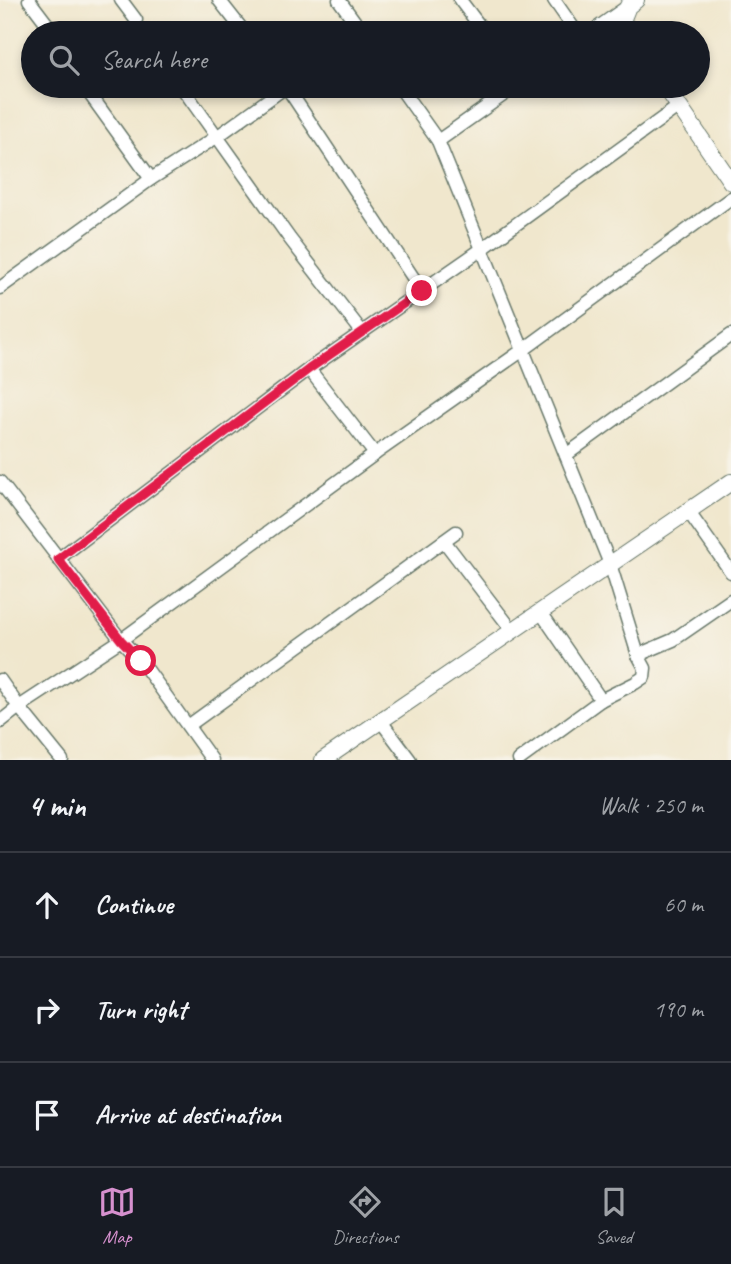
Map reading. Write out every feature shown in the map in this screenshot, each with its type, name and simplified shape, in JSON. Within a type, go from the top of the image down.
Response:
[{"type":"street","points":[[29,0],[45,21]]},
{"type":"street","points":[[121,0],[136,20]]},
{"type":"street","points":[[219,0],[236,21]]},
{"type":"street","points":[[339,0],[353,21]]},
{"type":"street","points":[[460,0],[476,21]]},
{"type":"street","points":[[554,0],[569,21]]},
{"type":"street","points":[[607,21],[632,3]]},
{"type":"street","points":[[622,21],[632,3]]},
{"type":"street","points":[[93,98],[151,179]]},
{"type":"street","points":[[190,98],[290,239],[362,332]]},
{"type":"street","points":[[0,288],[151,179],[218,136],[270,98]]},
{"type":"street","points":[[294,98],[422,291]]},
{"type":"street","points":[[408,98],[438,141],[610,564],[638,654],[645,668],[644,677],[601,700],[519,760]]},
{"type":"street","points":[[438,141],[499,98]]},
{"type":"street","points":[[673,98],[731,182]]},
{"type":"street","points":[[58,559],[309,369],[482,249],[679,106]]},
{"type":"street","points":[[0,722],[121,640],[731,198]]},
{"type":"street","points":[[566,455],[731,335]]},
{"type":"street","points":[[309,369],[375,454]]},
{"type":"street","points":[[0,482],[121,640],[141,661],[212,760]]},
{"type":"street","points":[[323,760],[731,482]]},
{"type":"street","points":[[688,511],[731,572]]},
{"type":"street","points":[[188,726],[456,532]]},
{"type":"street","points":[[444,541],[512,630]]},
{"type":"street","points":[[638,654],[673,640],[731,600]]},
{"type":"street","points":[[540,611],[601,700]]},
{"type":"street","points":[[0,680],[62,760]]},
{"type":"street","points":[[380,720],[410,760]]},
{"type":"route","points":[[141,661],[121,640],[58,559],[309,369],[422,291]]}]
